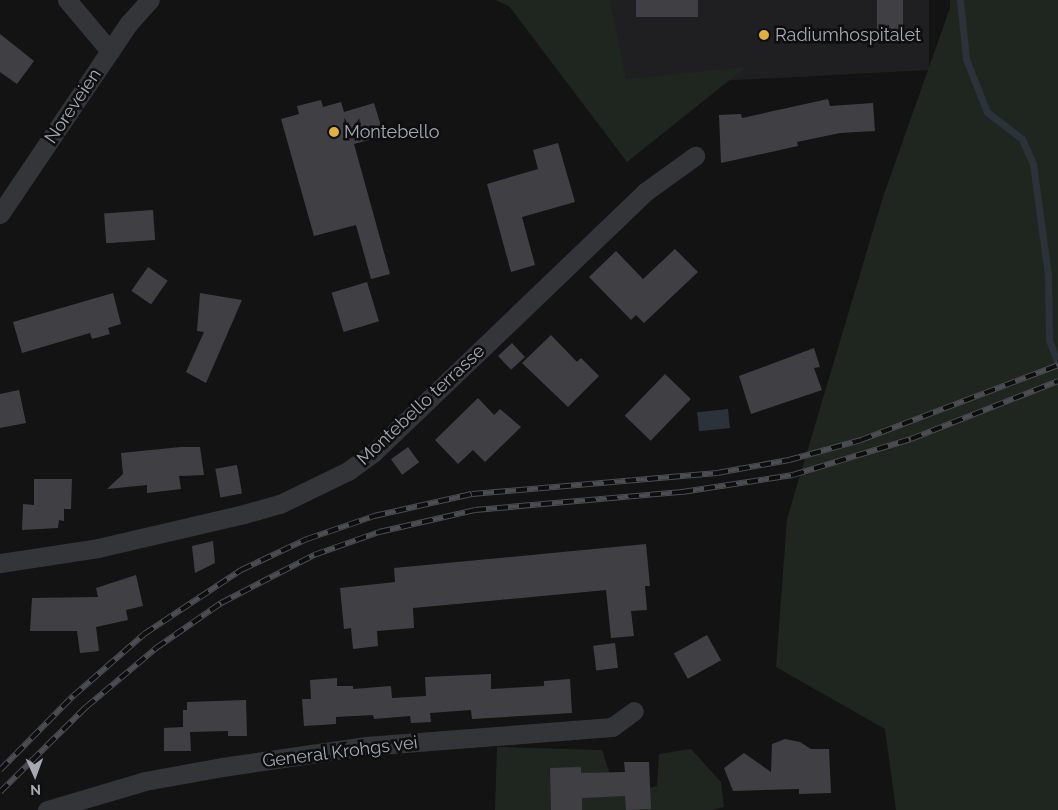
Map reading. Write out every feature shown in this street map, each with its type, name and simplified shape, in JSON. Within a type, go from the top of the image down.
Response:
[{"type":"street","points":[[67,0],[110,51]]},
{"type":"street","name":"Noreveien","points":[[0,214],[110,51],[150,0]]},
{"type":"street","name":"Montebello terrasse","points":[[0,562],[98,548],[244,514],[295,498],[348,471],[379,447],[645,192],[695,156]]},
{"type":"street","name":"General Krohgs vei","points":[[47,810],[145,782],[222,767],[366,746],[612,728],[634,712]]},
{"type":"shaded area","points":[[495,0],[610,0],[626,79],[746,67],[627,162],[509,6]]},
{"type":"shaded area","name":"Radiumhospitalet","points":[[584,0],[929,0],[929,70],[620,86]]},
{"type":"shaded area","points":[[950,0],[1058,0],[1058,810],[896,810],[885,729],[776,667],[787,519],[883,197],[950,8]]},
{"type":"shaded area","points":[[728,409],[730,428],[699,431],[697,412]]},
{"type":"shaded area","points":[[497,747],[602,750],[617,796],[657,786],[659,754],[691,749],[721,782],[724,807],[712,810],[495,810]]},
{"type":"building","points":[[636,0],[698,0],[698,17],[636,17]]},
{"type":"building","points":[[877,0],[903,0],[903,33],[877,33]]},
{"type":"building","points":[[0,34],[34,61],[17,84],[0,72]]},
{"type":"building","points":[[828,99],[830,106],[873,103],[875,131],[840,133],[797,142],[798,146],[721,163],[719,115],[741,114],[742,118]]},
{"type":"building","points":[[321,100],[323,107],[341,102],[344,112],[374,103],[384,136],[354,144],[390,274],[371,279],[356,225],[314,236],[281,119],[299,114],[297,106]]},
{"type":"building","points":[[558,143],[575,202],[522,217],[535,265],[511,272],[487,184],[538,169],[533,150]]},
{"type":"building","points":[[153,210],[155,240],[106,243],[104,213]]},
{"type":"building","points":[[675,249],[698,272],[644,323],[636,315],[631,320],[589,277],[616,251],[643,279]]},
{"type":"building","points":[[148,267],[168,281],[151,305],[131,291]]},
{"type":"building","points":[[367,282],[379,321],[344,332],[332,293]]},
{"type":"building","points":[[113,293],[121,324],[108,328],[110,334],[92,339],[90,333],[22,353],[13,322]]},
{"type":"building","points":[[200,293],[242,300],[206,383],[186,372],[204,332],[197,331]]},
{"type":"building","points":[[551,335],[577,362],[581,358],[599,376],[568,407],[522,363]]},
{"type":"building","points":[[512,343],[525,357],[511,370],[498,356]]},
{"type":"building","points":[[814,348],[820,367],[814,368],[822,390],[751,414],[739,376]]},
{"type":"building","points":[[665,374],[691,399],[651,441],[625,416]]},
{"type":"building","points":[[19,390],[26,423],[0,428],[0,394]]},
{"type":"building","points":[[478,398],[494,415],[500,409],[521,427],[485,462],[473,450],[458,464],[435,440]]},
{"type":"building","points":[[200,447],[204,475],[179,476],[181,489],[147,493],[147,485],[107,489],[123,474],[121,453]]},
{"type":"building","points":[[408,447],[419,462],[402,475],[391,459]]},
{"type":"building","points":[[237,465],[242,494],[220,497],[215,469]]},
{"type":"building","points":[[34,479],[72,479],[71,509],[64,509],[64,521],[59,520],[58,528],[22,530],[23,504],[34,505]]},
{"type":"building","points":[[213,541],[215,563],[195,573],[192,546]]},
{"type":"building","points":[[646,544],[650,586],[645,586],[647,610],[631,611],[634,636],[611,638],[606,590],[413,608],[414,628],[377,631],[378,646],[353,649],[351,628],[344,629],[340,588],[395,582],[394,568]]},
{"type":"building","points":[[136,575],[143,606],[126,610],[128,620],[96,627],[99,651],[80,653],[77,631],[30,631],[32,598],[98,597],[96,588]]},
{"type":"building","points":[[707,635],[721,660],[688,679],[674,653]]},
{"type":"building","points":[[615,643],[618,668],[596,670],[593,646]]},
{"type":"building","points":[[491,674],[491,689],[544,686],[544,681],[570,679],[572,713],[472,719],[471,710],[430,713],[431,722],[411,723],[410,716],[374,719],[373,715],[336,717],[336,724],[304,726],[302,699],[311,699],[310,680],[337,678],[337,686],[353,686],[353,689],[391,686],[392,698],[426,696],[425,677]]},
{"type":"building","points":[[246,700],[247,736],[228,736],[228,731],[190,732],[191,751],[164,751],[164,728],[183,727],[183,710],[187,710],[187,702]]},
{"type":"building","points":[[785,739],[800,742],[811,749],[829,749],[831,793],[799,794],[799,789],[733,791],[724,768],[744,753],[771,772],[772,744]]},
{"type":"building","points":[[624,762],[649,762],[651,809],[626,810],[625,796],[582,798],[582,810],[551,810],[550,768],[581,767],[581,773],[625,772]]},
{"type":"waterway","points":[[960,0],[966,59],[987,112],[1022,139],[1033,164],[1048,275],[1049,340],[1058,364]]},
{"type":"railway","points":[[0,770],[73,696],[144,634],[241,570],[307,539],[374,516],[472,494],[717,473],[789,460],[861,440],[1058,365]]},
{"type":"railway","points":[[0,792],[86,707],[156,648],[221,603],[314,555],[379,532],[475,510],[682,492],[793,475],[911,439],[1058,381]]},
{"type":"place","name":"Radiumhospitalet","points":[[764,35]]},
{"type":"place","name":"Montebello","points":[[334,132]]}]
